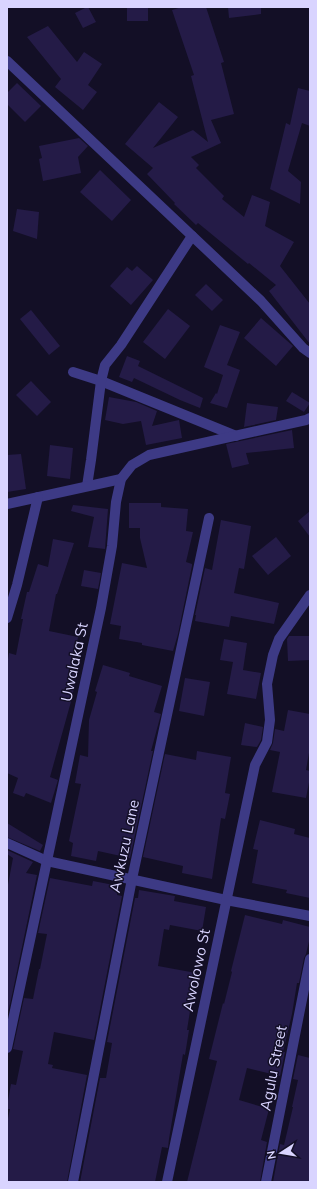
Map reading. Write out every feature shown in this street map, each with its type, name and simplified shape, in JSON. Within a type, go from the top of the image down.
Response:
[{"type":"street","points":[[7,61],[261,301],[303,348],[310,353]]},
{"type":"street","points":[[86,486],[91,460],[101,381],[105,365],[121,345],[192,236]]},
{"type":"street","points":[[73,372],[101,381],[236,436]]},
{"type":"street","name":"Uwalaka St","points":[[7,1048],[101,608],[112,546],[116,502],[121,479],[132,465],[149,454],[236,436],[310,418]]},
{"type":"street","points":[[7,504],[121,479]]},
{"type":"street","points":[[7,618],[17,585],[38,497]]},
{"type":"street","name":"Awkuzu Lane","points":[[73,1182],[132,879],[208,518]]},
{"type":"street","name":"Awolowo St","points":[[167,1182],[255,765],[267,742],[270,720],[267,684],[273,655],[279,638],[310,595]]},
{"type":"street","points":[[7,843],[47,861],[226,900],[310,916]]},
{"type":"street","name":"Agulu Street","points":[[266,1182],[310,959]]},
{"type":"building","points":[[87,7],[96,22],[83,28],[75,13]]},
{"type":"building","points":[[127,7],[148,7],[148,21],[127,21]]},
{"type":"building","points":[[182,7],[206,7],[224,62],[221,63],[234,114],[211,120],[221,143],[191,157],[199,165],[196,168],[224,196],[222,199],[244,217],[252,195],[270,202],[265,226],[294,242],[280,266],[310,304],[310,344],[269,291],[276,285],[198,223],[196,225],[174,204],[175,203],[147,174],[153,168],[125,144],[159,102],[178,117],[153,148],[193,130],[208,142],[191,76],[194,75],[172,10]]},
{"type":"building","points":[[228,7],[261,7],[261,14],[229,18]]},
{"type":"building","points":[[48,26],[77,62],[84,52],[102,64],[88,85],[97,92],[83,110],[55,87],[61,79],[27,37]]},
{"type":"building","points":[[17,83],[41,106],[25,122],[7,104],[7,93]]},
{"type":"building","points":[[298,88],[310,91],[310,126],[302,123],[288,171],[301,182],[300,204],[270,189],[286,123],[290,125]]},
{"type":"building","points":[[79,138],[88,146],[78,157],[81,173],[43,181],[39,159],[42,158],[39,146]]},
{"type":"building","points":[[100,170],[131,200],[112,221],[80,192]]},
{"type":"building","points":[[17,209],[39,212],[37,239],[13,231]]},
{"type":"building","points":[[137,266],[153,280],[131,305],[110,286],[127,267],[132,271]]},
{"type":"building","points":[[206,284],[223,300],[212,311],[195,295]]},
{"type":"building","points":[[168,309],[190,326],[165,359],[143,342]]},
{"type":"building","points":[[31,310],[60,346],[49,355],[20,319]]},
{"type":"building","points":[[261,318],[293,346],[276,366],[244,338]]},
{"type":"building","points":[[220,325],[240,332],[227,365],[240,370],[227,408],[210,403],[216,393],[217,394],[223,375],[204,367]]},
{"type":"building","points":[[127,356],[140,361],[138,366],[203,398],[200,408],[134,378],[132,382],[119,377]]},
{"type":"building","points":[[31,381],[51,402],[37,416],[16,395]]},
{"type":"building","points":[[292,392],[310,403],[304,412],[286,401]]},
{"type":"building","points":[[109,397],[136,402],[157,411],[152,426],[179,420],[182,438],[146,445],[141,421],[123,424],[105,420]]},
{"type":"building","points":[[247,403],[278,407],[276,420],[244,427]]},
{"type":"building","points":[[292,430],[294,448],[246,453],[249,464],[232,468],[226,444]]},
{"type":"building","points":[[50,445],[73,448],[70,479],[47,476]]},
{"type":"building","points":[[21,454],[26,489],[7,492],[7,455]]},
{"type":"building","points":[[129,503],[161,503],[161,507],[188,509],[186,531],[193,532],[186,562],[192,564],[192,566],[173,651],[119,639],[121,626],[110,624],[122,563],[147,568],[140,538],[140,528],[129,528]]},
{"type":"building","points":[[73,505],[108,509],[105,549],[88,547],[94,517],[71,511]]},
{"type":"building","points":[[310,511],[310,537],[298,521]]},
{"type":"building","points":[[221,520],[251,526],[244,569],[239,568],[234,593],[279,603],[274,624],[231,616],[229,627],[195,621],[205,568],[212,570]]},
{"type":"building","points":[[276,537],[291,556],[268,575],[252,556]]},
{"type":"building","points":[[53,539],[74,543],[56,594],[49,631],[78,637],[73,664],[78,666],[72,698],[50,777],[58,780],[51,803],[26,793],[24,797],[13,793],[18,778],[7,773],[7,665],[9,653],[16,655],[23,619],[21,619],[27,592],[29,592],[38,564],[48,567]]},
{"type":"building","points":[[84,570],[101,573],[98,589],[81,586]]},
{"type":"building","points":[[289,636],[310,636],[310,660],[288,661],[287,639]]},
{"type":"building","points":[[224,639],[247,643],[243,670],[261,673],[256,699],[227,694],[233,662],[220,660]]},
{"type":"building","points":[[103,665],[130,673],[129,676],[162,686],[154,712],[161,714],[151,751],[153,751],[130,858],[98,851],[96,861],[71,856],[73,843],[69,841],[81,784],[75,783],[80,755],[88,757],[89,720],[97,692],[95,691]]},
{"type":"building","points":[[185,678],[210,682],[204,716],[179,711]]},
{"type":"building","points":[[288,710],[310,714],[310,747],[306,770],[310,771],[310,777],[306,798],[272,792],[280,752],[270,750],[273,743],[275,729],[284,731]]},
{"type":"building","points":[[245,723],[263,727],[261,740],[257,747],[241,745]]},
{"type":"building","points":[[197,751],[231,757],[225,793],[230,794],[225,819],[221,818],[212,879],[182,873],[183,866],[143,857],[165,754],[196,760]]},
{"type":"building","points":[[260,820],[295,829],[294,834],[310,838],[310,898],[286,893],[287,890],[252,883],[258,850],[253,849]]},
{"type":"building","points":[[7,823],[43,845],[40,851],[7,837]]},
{"type":"building","points":[[7,850],[33,862],[26,873],[37,875],[7,1017],[7,890],[13,858],[7,854]]},
{"type":"building","points":[[50,878],[92,886],[93,881],[119,886],[117,895],[122,896],[94,1040],[54,1032],[48,1064],[53,1065],[52,1068],[87,1075],[67,1182],[7,1182],[7,1123],[10,1109],[7,1109],[7,1106],[11,1084],[16,1085],[23,1051],[13,1049],[24,998],[33,999],[40,969],[47,934],[38,933]]},
{"type":"building","points":[[139,890],[175,896],[174,901],[206,907],[202,931],[170,925],[169,930],[164,929],[158,966],[196,973],[187,1030],[189,1030],[185,1055],[183,1054],[168,1148],[162,1147],[155,1182],[80,1182],[100,1078],[106,1078],[112,1043],[107,1042],[135,898],[138,898]]},
{"type":"building","points":[[245,915],[282,924],[283,920],[310,927],[310,937],[299,983],[297,983],[292,1014],[283,1052],[285,1052],[280,1076],[247,1068],[239,1100],[269,1109],[261,1140],[267,1142],[260,1182],[187,1182],[217,1061],[209,1059],[232,972]]},
{"type":"building","points":[[298,1055],[310,1058],[310,1182],[273,1182],[280,1144],[284,1145],[293,1107],[298,1080],[293,1079]]}]
